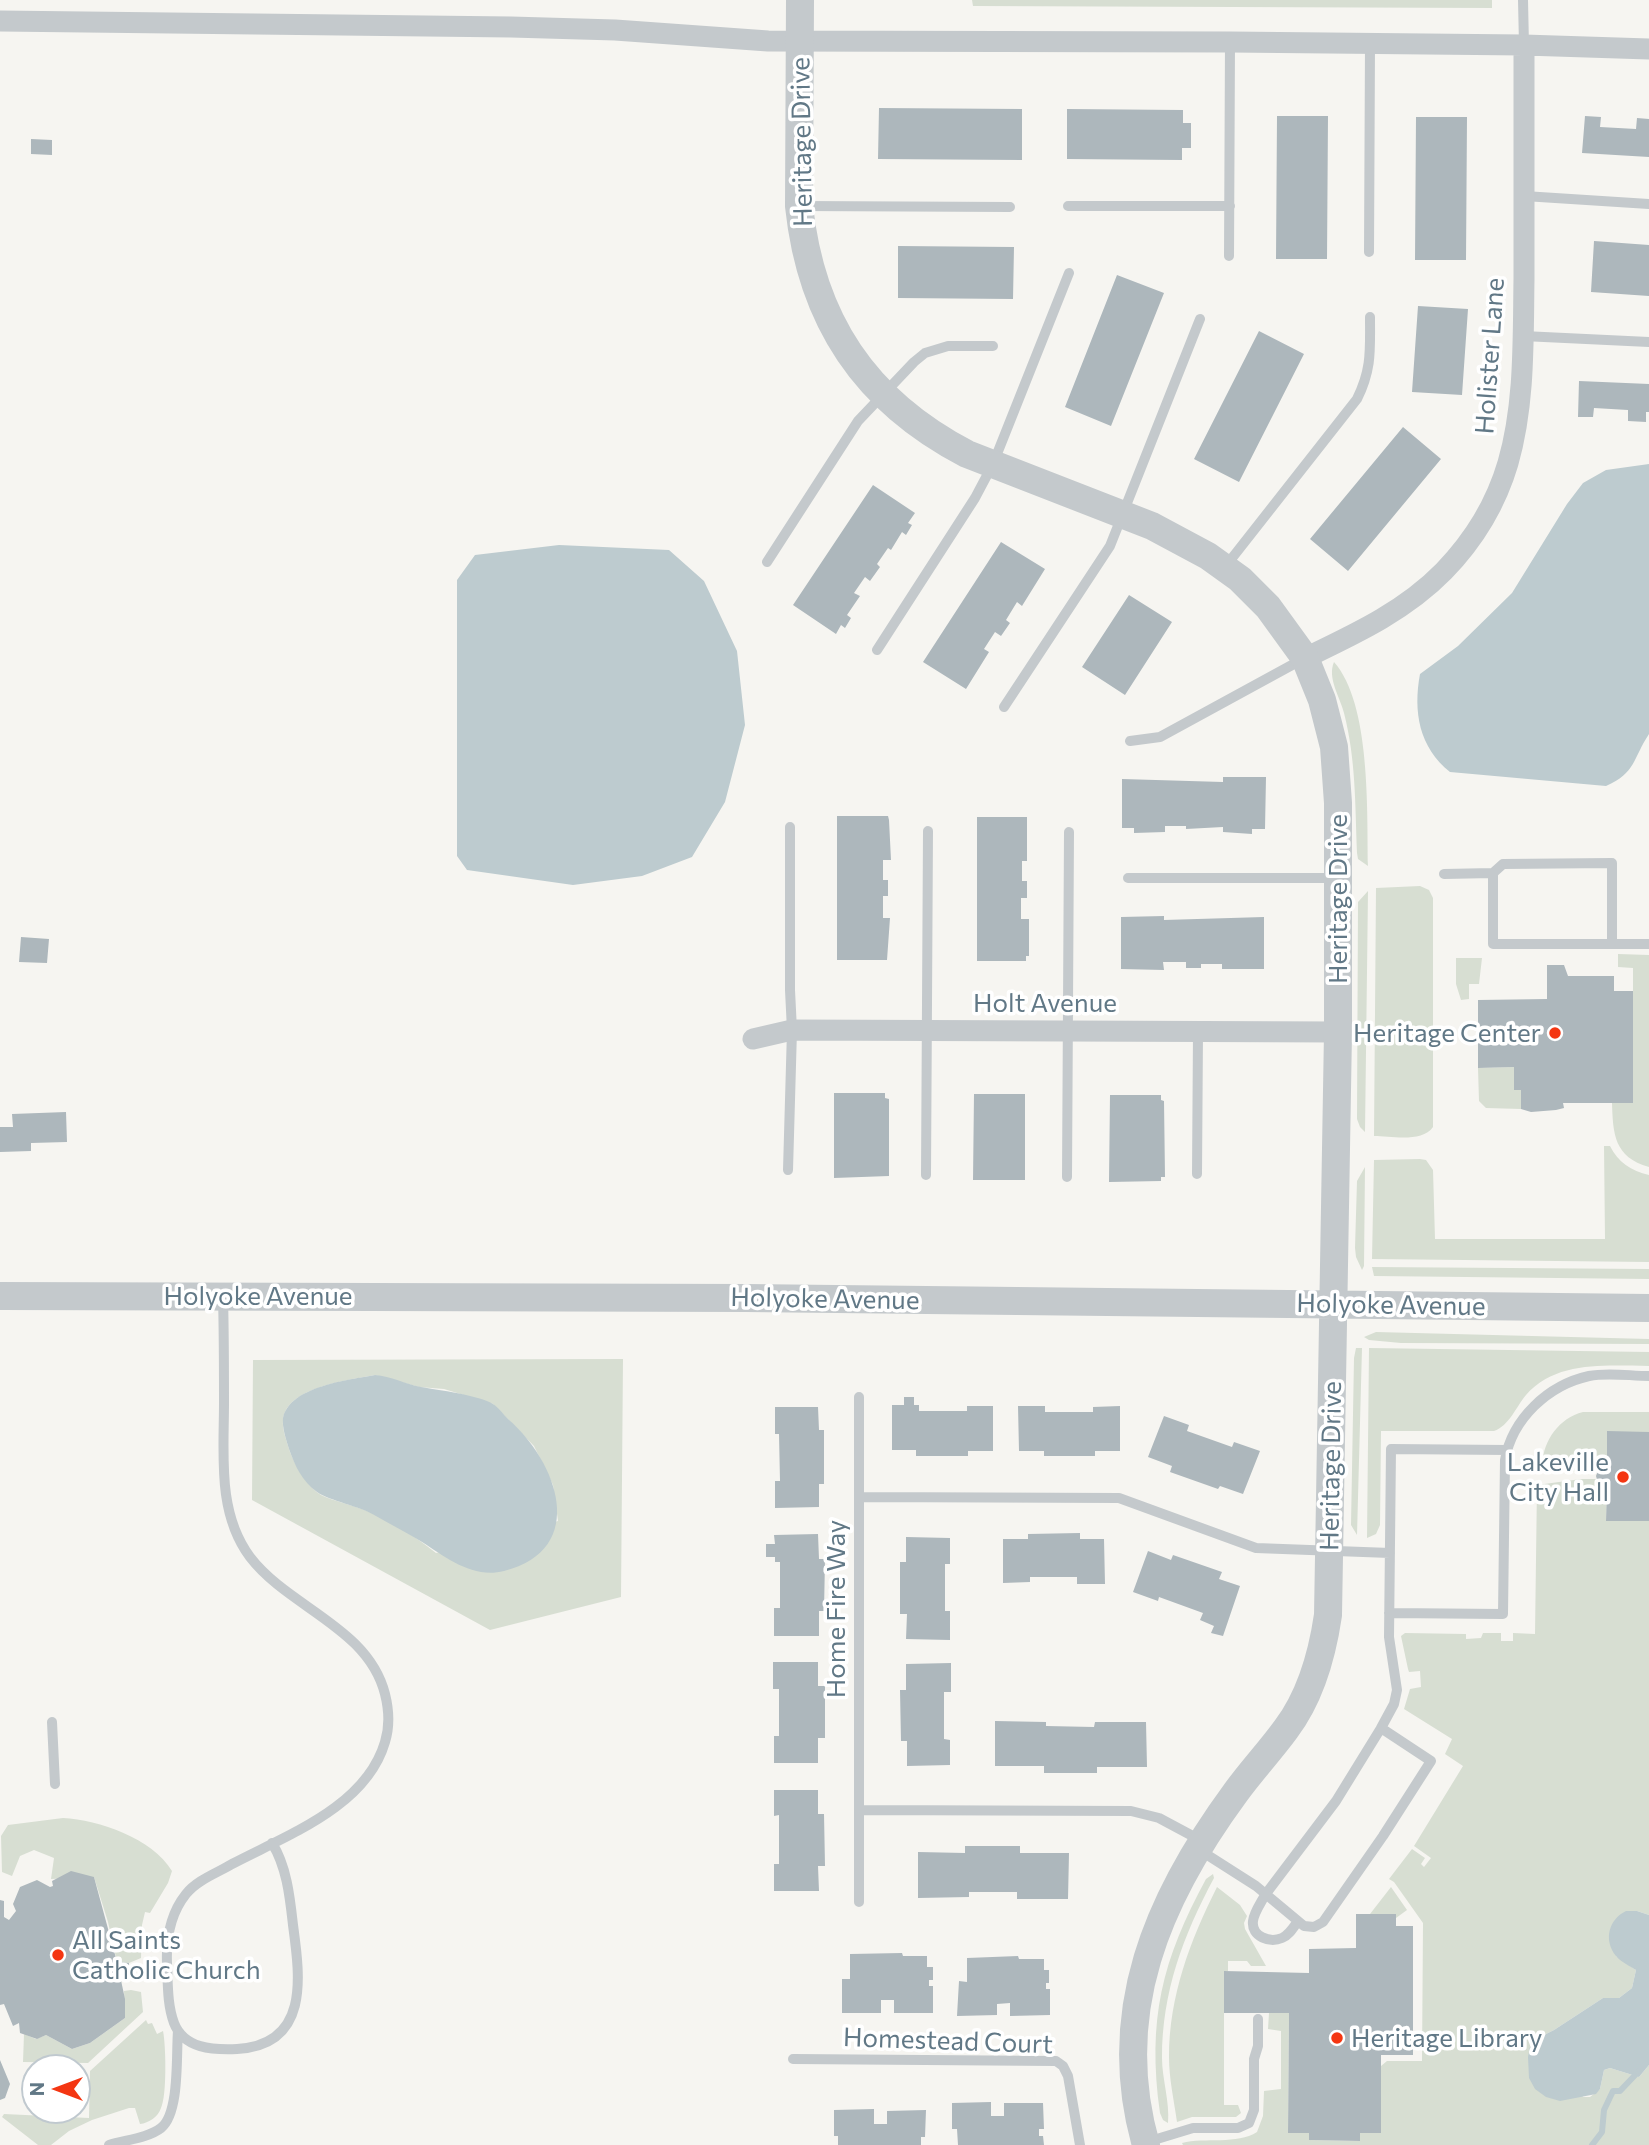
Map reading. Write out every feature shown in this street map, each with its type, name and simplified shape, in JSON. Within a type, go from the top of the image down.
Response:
[{"type":"street","name":"Heritage Drive","points":[[800,0],[799,206],[805,251],[819,298],[842,344],[868,379],[907,416],[967,454],[1173,535],[1225,567],[1255,592],[1305,658],[1322,700],[1334,747],[1338,782],[1338,1032],[1328,1615],[1314,1676],[1287,1728],[1243,1783],[1200,1845],[1159,1922],[1149,1950],[1135,2007],[1134,2071],[1143,2144]]},
{"type":"street","points":[[0,21],[511,27],[615,30],[741,40],[1524,45],[1649,50]]},
{"type":"street","name":"Holister Lane","points":[[1305,658],[1356,634],[1416,597],[1444,570],[1478,528],[1501,485],[1519,413],[1523,336],[1524,45]]},
{"type":"street","name":"Holt Avenue","points":[[753,1039],[792,1030],[1338,1032]]},
{"type":"street","name":"Holyoke Avenue","points":[[0,1296],[1649,1308]]},
{"type":"lane","points":[[1524,0],[1524,45]]},
{"type":"lane","points":[[1228,256],[1230,42]]},
{"type":"lane","points":[[1369,252],[1370,44]]},
{"type":"lane","points":[[1524,197],[1649,204]]},
{"type":"lane","points":[[799,206],[1010,207]]},
{"type":"lane","points":[[1068,206],[1230,206]]},
{"type":"lane","points":[[877,650],[975,498],[993,464],[1069,273]]},
{"type":"lane","points":[[1225,567],[1357,399],[1370,363],[1370,317]]},
{"type":"lane","points":[[1004,707],[1110,546],[1200,319]]},
{"type":"lane","points":[[1523,336],[1649,342]]},
{"type":"lane","points":[[767,562],[858,421],[914,362],[936,348],[993,346]]},
{"type":"lane","points":[[1130,741],[1160,737],[1305,658]]},
{"type":"lane","points":[[788,1170],[792,1030],[790,827]]},
{"type":"lane","points":[[926,1175],[928,831]]},
{"type":"lane","points":[[1067,1177],[1069,832]]},
{"type":"lane","points":[[1444,874],[1493,873],[1503,864],[1612,863],[1612,944]]},
{"type":"lane","points":[[1493,873],[1493,944],[1649,944]]},
{"type":"lane","points":[[1128,878],[1338,878]]},
{"type":"lane","points":[[1197,1174],[1198,1032]]},
{"type":"lane","points":[[108,2145],[161,2128],[173,2109],[178,2031],[169,1997],[167,1947],[168,1932],[176,1910],[187,1892],[197,1883],[345,1801],[362,1786],[379,1759],[386,1738],[388,1715],[381,1680],[363,1651],[267,1575],[244,1549],[236,1530],[224,1482],[223,1296]]},
{"type":"lane","points":[[1389,1614],[1503,1614],[1507,1450],[1527,1413],[1542,1398],[1587,1376],[1649,1376]]},
{"type":"lane","points":[[859,1397],[859,1497]]},
{"type":"lane","points":[[1298,1921],[1290,1933],[1281,1939],[1269,1940],[1258,1936],[1252,1926],[1265,1895],[1336,1801],[1381,1728],[1394,1704],[1397,1690],[1389,1637],[1391,1449],[1507,1450]]},
{"type":"lane","name":"Home Fire Way","points":[[859,1902],[859,1497],[1119,1498],[1256,1548],[1390,1553]]},
{"type":"lane","points":[[52,1722],[55,1784]]},
{"type":"lane","points":[[859,1810],[1131,1811],[1159,1818],[1200,1845],[1298,1921],[1310,1927],[1323,1922],[1431,1761],[1381,1728]]},
{"type":"lane","points":[[178,2031],[192,2045],[219,2049],[248,2048],[267,2042],[279,2034],[293,2014],[298,1987],[296,1951],[284,1871],[272,1843]]},
{"type":"lane","points":[[1143,2144],[1194,2128],[1238,2127],[1249,2123],[1254,2110],[1254,2059],[1258,2046],[1258,2019]]},
{"type":"lane","name":"Homestead Court","points":[[793,2059],[1056,2061],[1063,2066],[1068,2076],[1080,2145]]},
{"type":"shaded area","points":[[972,0],[1492,0],[1492,8],[973,6]]},
{"type":"shaded area","points":[[1649,464],[1649,734],[1633,764],[1623,776],[1606,786],[1450,772],[1431,751],[1421,728],[1417,702],[1420,674],[1458,646],[1512,593],[1583,483],[1606,470]]},
{"type":"shaded area","points":[[559,545],[669,550],[704,581],[737,651],[745,725],[725,802],[692,857],[642,876],[573,885],[467,870],[457,856],[457,580],[475,555]]},
{"type":"shaded area","points":[[1334,662],[1346,681],[1355,704],[1361,731],[1367,788],[1368,866],[1358,859],[1357,853],[1351,748],[1344,713],[1333,681]]},
{"type":"shaded area","points":[[1420,886],[1429,890],[1433,898],[1433,1127],[1414,1137],[1374,1136],[1376,888]]},
{"type":"shaded area","points":[[1368,891],[1365,1132],[1357,1119],[1358,902]]},
{"type":"shaded area","points":[[1618,954],[1649,955],[1649,1167],[1637,1163],[1622,1151],[1613,1125],[1612,1103],[1633,1102],[1633,968],[1618,967]]},
{"type":"shaded area","points":[[1456,958],[1482,958],[1479,984],[1469,984],[1469,999],[1461,1000],[1456,984]]},
{"type":"shaded area","points":[[1514,1067],[1514,1090],[1521,1090],[1521,1109],[1486,1108],[1479,1101],[1478,1068]]},
{"type":"shaded area","points":[[1604,1146],[1610,1146],[1626,1165],[1649,1175],[1649,1262],[1372,1259],[1374,1160],[1426,1160],[1433,1170],[1435,1239],[1605,1239]]},
{"type":"shaded area","points":[[1365,1167],[1362,1270],[1355,1248],[1357,1181]]},
{"type":"shaded area","points":[[1372,1267],[1649,1269],[1649,1279],[1374,1276]]},
{"type":"shaded area","points":[[1376,1332],[1649,1339],[1649,1344],[1401,1343],[1369,1340],[1364,1337]]},
{"type":"shaded area","points":[[1356,1348],[1362,1348],[1357,1535],[1351,1525]]},
{"type":"shaded area","points":[[1369,1348],[1649,1352],[1649,1366],[1583,1367],[1552,1376],[1526,1395],[1508,1421],[1494,1431],[1381,1431],[1380,1525],[1376,1534],[1367,1538]]},
{"type":"shaded area","points":[[623,1359],[621,1597],[490,1630],[252,1500],[253,1360]],"holes":[[[375,1375],[419,1387],[444,1389],[493,1404],[534,1446],[553,1485],[558,1521],[436,1553],[385,1520],[321,1495],[311,1487],[295,1463],[284,1432],[283,1420],[287,1409],[295,1400],[321,1387]]]},
{"type":"shaded area","points":[[375,1375],[486,1401],[497,1407],[525,1437],[540,1457],[551,1480],[557,1502],[556,1524],[548,1544],[531,1560],[493,1573],[471,1570],[369,1512],[323,1495],[307,1483],[294,1461],[284,1434],[283,1418],[288,1407],[297,1398],[322,1386]]},
{"type":"shaded area","points":[[1583,1412],[1649,1412],[1649,1432],[1607,1432],[1607,1465],[1600,1466],[1597,1472],[1548,1471],[1542,1464],[1543,1455],[1554,1431],[1567,1419]]},
{"type":"shaded area","points":[[1597,1479],[1601,1486],[1607,1487],[1606,1521],[1649,1521],[1649,1915],[1637,1911],[1616,1956],[1636,1970],[1632,1988],[1619,1998],[1603,1998],[1538,2038],[1583,2097],[1590,2097],[1600,2089],[1604,2070],[1610,2068],[1639,2077],[1649,2065],[1649,2145],[1183,2145],[1182,2143],[1191,2141],[1231,2140],[1257,2132],[1263,2116],[1264,2091],[1281,2089],[1281,2031],[1268,2029],[1269,2013],[1289,2013],[1288,2133],[1309,2133],[1309,2140],[1360,2141],[1360,2133],[1381,2133],[1381,2066],[1387,2061],[1422,2061],[1423,1923],[1394,1882],[1389,1879],[1412,1849],[1425,1858],[1421,1864],[1424,1867],[1431,1858],[1414,1846],[1463,1766],[1445,1754],[1452,1739],[1404,1709],[1410,1689],[1421,1687],[1420,1671],[1409,1672],[1401,1636],[1405,1633],[1466,1634],[1466,1639],[1481,1638],[1483,1633],[1501,1633],[1501,1641],[1513,1641],[1513,1633],[1535,1634],[1537,1485]]},
{"type":"shaded area","points":[[63,1818],[92,1822],[124,1833],[152,1849],[172,1871],[150,1913],[145,1912],[141,1958],[129,1963],[117,1962],[94,1877],[51,1879],[54,1858],[34,1850],[20,1856],[12,1876],[2,1872],[1,1836],[8,1825]]},
{"type":"shaded area","points":[[1213,1874],[1214,1878],[1184,1943],[1170,1987],[1162,2058],[1168,2123],[1160,2113],[1156,2080],[1157,2019],[1178,1937],[1206,1879]]},
{"type":"shaded area","points":[[1217,1887],[1240,1905],[1247,1916],[1245,1929],[1266,1966],[1251,1966],[1247,1961],[1228,1961],[1228,1971],[1224,1972],[1224,2105],[1238,2105],[1241,2113],[1236,2117],[1192,2117],[1177,2122],[1169,2065],[1173,2012],[1190,1948]]},
{"type":"shaded area","points":[[1391,1887],[1407,1910],[1396,1918],[1395,1914],[1370,1914]]},
{"type":"shaded area","points":[[1626,1911],[1649,1915],[1649,2065],[1639,2077],[1610,2068],[1604,2070],[1600,2089],[1596,2094],[1560,2101],[1546,2097],[1535,2089],[1529,2078],[1530,2047],[1538,2038],[1603,1998],[1619,1998],[1632,1988],[1636,1970],[1616,1956],[1609,1937],[1615,1919]]},
{"type":"shaded area","points":[[124,1991],[141,1992],[143,2012],[91,2060],[91,2054],[23,2054],[24,2034],[36,2039],[46,2035],[72,2049],[90,2043],[125,2018]]},
{"type":"shaded area","points":[[146,2020],[148,2024],[152,2023],[157,2034],[163,2031],[163,2102],[153,2119],[140,2124],[135,2108],[129,2108],[91,2120],[91,2070]]},
{"type":"shaded area","points":[[4,2114],[21,2115],[21,2124],[84,2124],[51,2145],[38,2145],[2,2117]]},
{"type":"building","points":[[879,108],[1022,109],[1022,160],[878,159]]},
{"type":"building","points":[[1067,109],[1183,110],[1183,123],[1191,123],[1191,148],[1182,148],[1182,160],[1067,159]]},
{"type":"building","points":[[1277,116],[1328,116],[1327,259],[1276,259]]},
{"type":"building","points":[[1585,116],[1601,117],[1600,127],[1636,129],[1637,118],[1649,119],[1649,157],[1582,153]]},
{"type":"building","points":[[1416,117],[1467,117],[1466,260],[1415,260]]},
{"type":"building","points":[[31,139],[52,140],[52,155],[31,154]]},
{"type":"building","points":[[1594,241],[1649,245],[1649,296],[1591,292]]},
{"type":"building","points":[[898,246],[1014,247],[1013,299],[898,298]]},
{"type":"building","points":[[1117,275],[1164,293],[1111,426],[1065,407]]},
{"type":"building","points":[[1418,306],[1468,309],[1462,395],[1412,392]]},
{"type":"building","points":[[1259,331],[1304,354],[1239,482],[1194,459]]},
{"type":"building","points":[[1579,381],[1649,384],[1649,412],[1646,412],[1646,422],[1628,421],[1628,410],[1594,408],[1593,417],[1578,417]]},
{"type":"building","points":[[1403,427],[1441,459],[1348,571],[1310,539]]},
{"type":"building","points":[[873,485],[915,513],[908,523],[912,525],[906,535],[902,532],[891,550],[888,548],[877,564],[880,567],[870,581],[865,577],[854,593],[860,596],[847,615],[851,618],[845,628],[841,625],[836,634],[793,605]]},
{"type":"building","points":[[1001,542],[1045,569],[1022,606],[1017,602],[1006,620],[1010,623],[1001,636],[995,632],[984,649],[989,652],[966,689],[923,662]]},
{"type":"building","points":[[1129,595],[1172,622],[1125,695],[1082,667]]},
{"type":"building","points":[[1223,777],[1266,777],[1265,829],[1252,829],[1252,834],[1223,832],[1223,827],[1186,829],[1186,826],[1165,826],[1165,832],[1134,833],[1134,828],[1122,828],[1122,779],[1223,782]]},
{"type":"building","points":[[837,816],[888,816],[891,860],[883,860],[883,880],[888,880],[888,896],[883,896],[883,918],[890,918],[887,960],[837,960]]},
{"type":"building","points":[[977,817],[1027,817],[1027,861],[1022,861],[1022,881],[1027,881],[1027,898],[1021,898],[1021,919],[1029,919],[1029,956],[1026,956],[1026,961],[977,961]]},
{"type":"building","points":[[1164,916],[1164,920],[1264,917],[1264,969],[1222,969],[1222,964],[1201,964],[1201,968],[1186,968],[1186,962],[1163,962],[1164,970],[1121,969],[1121,917]]},
{"type":"building","points":[[21,937],[49,939],[47,963],[19,962]]},
{"type":"building","name":"Heritage Center","points":[[1547,965],[1564,965],[1568,976],[1614,976],[1614,991],[1633,991],[1633,1103],[1563,1103],[1564,1108],[1531,1112],[1521,1109],[1521,1090],[1514,1090],[1514,1067],[1478,1068],[1478,1000],[1547,999]]},
{"type":"building","points":[[834,1093],[885,1093],[885,1098],[889,1099],[889,1176],[834,1178]]},
{"type":"building","points":[[974,1094],[1025,1094],[1025,1180],[973,1180]]},
{"type":"building","points":[[1110,1095],[1161,1095],[1161,1100],[1164,1101],[1165,1177],[1161,1177],[1161,1181],[1109,1182]]},
{"type":"building","points":[[66,1112],[67,1142],[31,1143],[31,1151],[0,1152],[0,1127],[13,1127],[12,1114]]},
{"type":"building","points":[[904,1397],[914,1397],[914,1405],[919,1405],[919,1411],[967,1411],[967,1406],[993,1406],[993,1451],[968,1451],[968,1456],[916,1456],[916,1450],[892,1450],[892,1405],[904,1405]]},
{"type":"building","points":[[1018,1406],[1045,1406],[1045,1412],[1093,1412],[1093,1407],[1120,1406],[1120,1451],[1095,1451],[1095,1456],[1044,1456],[1044,1451],[1019,1451]]},
{"type":"building","points":[[775,1407],[818,1407],[819,1430],[824,1430],[824,1484],[819,1484],[819,1507],[775,1508],[775,1481],[780,1481],[779,1434],[775,1434]]},
{"type":"building","points":[[1164,1416],[1189,1425],[1187,1431],[1232,1447],[1234,1442],[1260,1451],[1243,1494],[1220,1486],[1218,1489],[1170,1472],[1172,1466],[1148,1457]]},
{"type":"building","name":"Lakeville City Hall","points":[[1607,1431],[1649,1432],[1649,1521],[1606,1521],[1607,1487],[1598,1483],[1596,1476],[1600,1465],[1607,1465]]},
{"type":"building","points":[[1080,1533],[1080,1539],[1104,1539],[1105,1584],[1077,1584],[1077,1577],[1030,1577],[1030,1582],[1003,1583],[1003,1539],[1028,1539],[1028,1534]]},
{"type":"building","points":[[818,1534],[819,1559],[825,1559],[824,1611],[819,1611],[819,1636],[774,1636],[774,1608],[780,1608],[780,1562],[775,1562],[775,1557],[766,1557],[766,1544],[775,1544],[774,1535]]},
{"type":"building","points":[[906,1537],[950,1538],[950,1564],[945,1564],[945,1611],[950,1611],[950,1640],[906,1639],[907,1614],[900,1614],[900,1562],[906,1562]]},
{"type":"building","points":[[1148,1551],[1171,1560],[1173,1555],[1222,1572],[1219,1579],[1240,1586],[1223,1636],[1211,1633],[1214,1626],[1200,1620],[1203,1613],[1159,1597],[1158,1601],[1133,1592]]},
{"type":"building","points":[[773,1662],[818,1662],[818,1686],[825,1686],[825,1738],[818,1738],[818,1763],[774,1763],[774,1736],[779,1736],[779,1689],[773,1689]]},
{"type":"building","points":[[951,1663],[951,1692],[944,1692],[944,1739],[950,1740],[950,1765],[907,1766],[907,1741],[901,1741],[900,1690],[906,1690],[906,1664]]},
{"type":"building","points":[[995,1721],[1094,1727],[1095,1722],[1146,1722],[1147,1767],[1097,1767],[1097,1773],[1044,1773],[1044,1766],[995,1766]]},
{"type":"building","points":[[774,1790],[818,1790],[818,1814],[824,1814],[825,1866],[818,1866],[819,1891],[774,1891],[774,1864],[779,1864],[779,1815],[774,1816]]},
{"type":"building","points":[[965,1846],[1020,1846],[1020,1853],[1069,1853],[1068,1899],[1017,1899],[1017,1892],[969,1892],[969,1897],[918,1898],[918,1852],[965,1853]]},
{"type":"building","name":"All Saints Catholic Church","points":[[71,1871],[94,1877],[117,1962],[129,1963],[129,1966],[119,1971],[125,1999],[125,2018],[90,2043],[72,2049],[46,2035],[37,2039],[20,2033],[19,2023],[13,2026],[4,2004],[0,2005],[0,1900],[4,1901],[4,1917],[9,1920],[16,1911],[13,1904],[20,1887],[37,1880],[50,1887],[53,1886],[52,1881]]},
{"type":"building","points":[[1356,1914],[1396,1914],[1396,1926],[1413,1926],[1413,2055],[1381,2055],[1381,2133],[1360,2133],[1360,2141],[1309,2140],[1309,2133],[1288,2133],[1289,2013],[1224,2013],[1224,1971],[1309,1973],[1309,1949],[1356,1948]]},
{"type":"building","points":[[902,1953],[903,1956],[927,1956],[927,1967],[933,1967],[933,1980],[929,1980],[929,1986],[933,1986],[933,2013],[894,2013],[894,2000],[881,2000],[881,2013],[842,2013],[842,1979],[850,1979],[850,1954]]},
{"type":"building","points":[[1018,1956],[1019,1959],[1044,1959],[1044,1970],[1049,1970],[1046,1989],[1050,1989],[1050,2015],[1010,2016],[1010,2003],[997,2004],[997,2015],[957,2016],[959,1981],[967,1982],[967,1958]]},
{"type":"building","points":[[0,2060],[10,2084],[5,2098],[0,2100]]},
{"type":"building","points":[[991,2102],[991,2116],[1004,2116],[1004,2103],[1043,2103],[1044,2129],[1039,2129],[1039,2136],[1043,2136],[1044,2145],[958,2145],[957,2129],[952,2129],[952,2103]]},
{"type":"building","points":[[874,2109],[874,2124],[887,2124],[887,2111],[926,2110],[925,2137],[921,2137],[921,2145],[838,2145],[838,2136],[834,2136],[834,2110]]},
{"type":"waterway","points":[[1592,2145],[1602,2132],[1604,2110],[1613,2091],[1620,2091],[1638,2072]]},
{"type":"place","name":"Heritage Center","points":[[1555,1033]]},
{"type":"place","name":"Lakeville City Hall","points":[[1623,1477]]},
{"type":"place","name":"All Saints Catholic Church","points":[[58,1955]]},
{"type":"place","name":"Heritage Library","points":[[1337,2038]]}]
